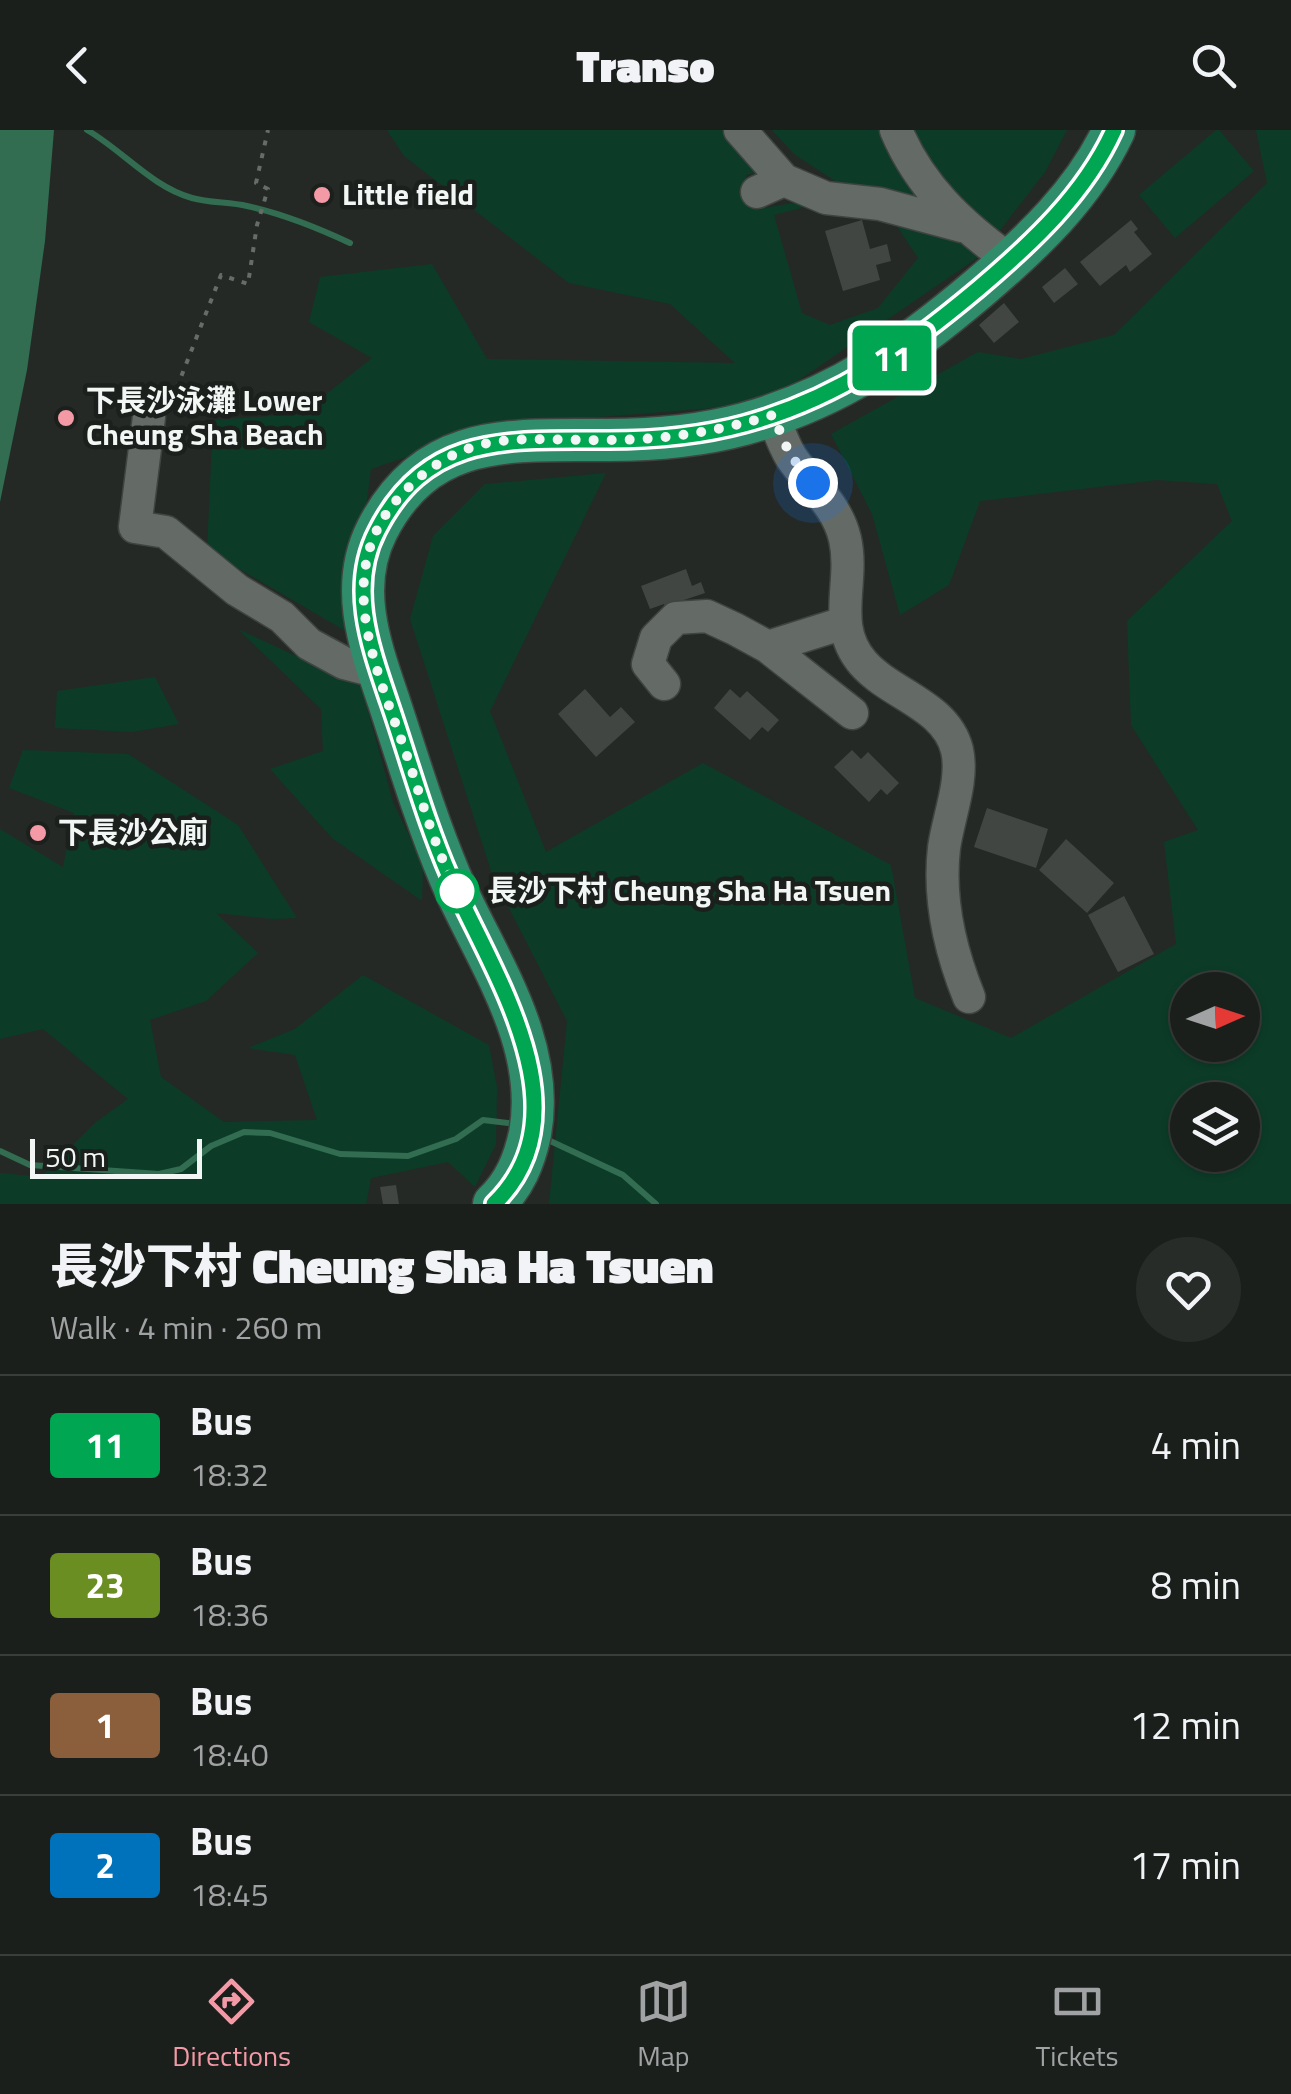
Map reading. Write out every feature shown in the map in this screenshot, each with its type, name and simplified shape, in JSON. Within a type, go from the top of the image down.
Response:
[{"type":"main road","points":[[494,1204],[520,1170],[529,1136],[534,1077],[523,1036],[440,852],[379,672],[362,598],[370,548],[395,502],[438,464],[472,448],[498,442],[680,436],[773,415],[816,399],[875,369],[926,333],[1010,261],[1081,186],[1114,130]]},
{"type":"street","points":[[740,130],[771,186],[880,204],[962,226]]},
{"type":"street","points":[[896,130],[909,160],[962,226],[1010,261]]},
{"type":"street","points":[[773,415],[790,455],[827,498],[844,535],[848,555],[844,623],[848,638],[864,664],[936,716],[957,752],[959,766],[942,882],[950,941],[968,998]]},
{"type":"street","points":[[149,417],[135,527],[166,532],[236,590],[282,617],[309,644],[344,662],[379,672]]},
{"type":"street","points":[[664,684],[648,664],[656,638],[676,618],[707,616],[768,647],[852,714]]},
{"type":"street","points":[[768,647],[844,623]]},
{"type":"path","points":[[149,417],[160,420],[169,407],[221,275],[248,284],[257,224],[268,189],[256,183],[268,130]]},
{"type":"shaded area","points":[[0,130],[54,130],[45,241],[27,370],[0,502]]},
{"type":"shaded area","points":[[387,130],[747,130],[732,147],[763,148],[768,170],[746,175],[755,209],[807,201],[838,183],[794,154],[772,130],[1067,130],[1045,172],[980,256],[764,404],[560,420],[462,438],[371,469],[349,633],[207,550],[213,420],[301,414],[372,358],[309,322],[320,277],[432,264],[487,359],[735,363],[670,304],[569,283],[404,156]],"holes":[[[821,203],[889,214],[918,258],[878,308],[830,325],[802,313],[774,215]]]},
{"type":"shaded area","points":[[1216,130],[1254,171],[1175,238],[1139,195]]},
{"type":"shaded area","points":[[1256,130],[1291,130],[1291,1204],[549,1204],[567,1021],[493,877],[410,619],[433,536],[485,484],[606,473],[490,711],[546,852],[703,763],[891,865],[915,998],[1011,1038],[1176,944],[1164,842],[1198,830],[1131,725],[1127,621],[1232,521],[1217,484],[1157,480],[980,501],[949,585],[900,615],[872,514],[831,434],[978,352],[1021,359],[1114,335],[1267,183]]},
{"type":"shaded area","points":[[238,629],[361,686],[393,802],[423,865],[422,901],[332,838],[270,769],[323,751],[321,709]]},
{"type":"shaded area","points":[[155,677],[179,724],[132,732],[55,728],[57,691]]},
{"type":"shaded area","points":[[23,750],[128,754],[238,825],[297,918],[216,913],[258,953],[206,1001],[150,1020],[161,1077],[224,1122],[317,1120],[295,1055],[248,1048],[295,1029],[363,975],[489,1045],[497,1087],[496,1144],[475,1187],[448,1162],[371,1178],[366,1204],[0,1204],[0,1173],[41,1177],[96,1122],[128,1099],[43,1029],[0,1039],[0,829],[63,867],[74,813],[9,788]]},
{"type":"building","points":[[862,220],[870,249],[887,244],[891,261],[876,265],[880,280],[843,291],[825,231]]},
{"type":"building","points":[[1131,220],[1138,229],[1134,232],[1152,254],[1130,272],[1126,265],[1100,286],[1080,262]]},
{"type":"building","points":[[1065,268],[1078,284],[1054,303],[1042,287]]},
{"type":"building","points":[[1004,303],[1019,322],[994,343],[979,325]]},
{"type":"building","points":[[686,569],[692,586],[701,582],[705,593],[666,612],[664,604],[650,609],[641,586]]},
{"type":"building","points":[[585,689],[610,717],[621,707],[635,722],[596,757],[558,714]]},
{"type":"building","points":[[730,689],[740,698],[747,691],[779,720],[768,732],[762,727],[750,740],[714,708]]},
{"type":"building","points":[[852,750],[861,759],[868,752],[899,783],[887,795],[881,789],[869,802],[834,767]]},
{"type":"building","points":[[987,808],[1048,829],[1036,868],[974,847]]},
{"type":"building","points":[[1066,839],[1114,883],[1087,913],[1039,870]]},
{"type":"building","points":[[1124,896],[1154,954],[1118,972],[1088,915]]},
{"type":"building","points":[[396,1185],[399,1204],[383,1204],[380,1187]]},
{"type":"waterway","points":[[87,130],[177,193],[274,213],[350,243]]},
{"type":"waterway","points":[[0,1151],[30,1165],[159,1174],[181,1169],[211,1146],[244,1132],[270,1133],[340,1154],[408,1156],[456,1139],[483,1120],[517,1124]]},
{"type":"waterway","points":[[546,1139],[623,1175],[656,1204]]},
{"type":"bus line","name":"11","points":[[494,1204],[520,1170],[526,1151],[534,1077],[523,1036],[440,852],[379,672],[362,598],[364,567],[376,532],[395,502],[422,474],[472,448],[528,439],[652,439],[712,431],[816,399],[875,369],[926,333],[1034,239],[1081,186],[1114,130]]},
{"type":"place","name":"Little field","points":[[322,195]]},
{"type":"place","name":"下長沙泳灘 Lower Cheung Sha Beach","points":[[66,418]]},
{"type":"place","name":"下長沙公廁","points":[[38,833]]},
{"type":"place","name":"長沙下村 Cheung Sha Ha Tsuen","points":[[457,891]]},
{"type":"route","points":[[457,891],[379,672],[363,612],[362,584],[370,548],[376,532],[406,489],[422,474],[456,454],[487,444],[528,439],[652,439],[712,431],[773,415],[790,455],[813,483]]}]
